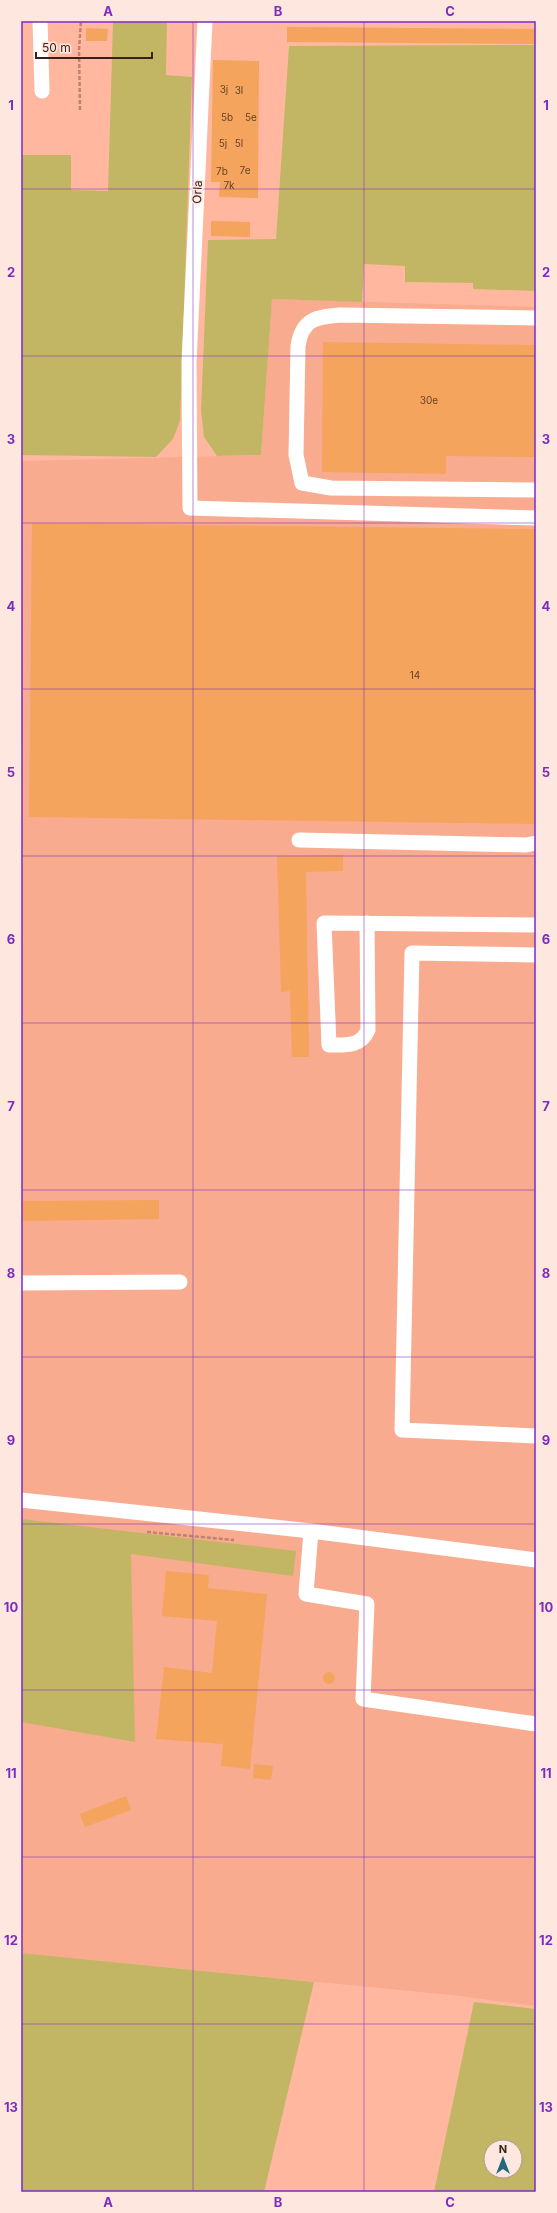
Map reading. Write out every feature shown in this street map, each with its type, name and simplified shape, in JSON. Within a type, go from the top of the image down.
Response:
[{"type":"lane","points":[[40,21],[42,91]]},
{"type":"lane","name":"Orla","points":[[205,21],[190,362],[190,508],[536,518]]},
{"type":"lane","points":[[536,318],[340,315],[319,317],[310,321],[303,328],[298,346],[296,455],[302,483],[331,488],[536,490]]},
{"type":"lane","points":[[299,840],[526,845],[536,843]]},
{"type":"lane","points":[[367,923],[368,1030],[365,1037],[356,1043],[329,1045],[324,922],[536,924]]},
{"type":"lane","points":[[536,955],[412,953],[402,1430],[536,1436]]},
{"type":"lane","points":[[21,1283],[180,1282]]},
{"type":"lane","points":[[21,1500],[311,1531],[536,1560]]},
{"type":"lane","points":[[311,1531],[306,1594],[367,1604],[363,1699],[536,1724]]},
{"type":"path","points":[[80,110],[79,50],[81,21]]},
{"type":"path","points":[[147,1532],[240,1540]]},
{"type":"shaded area","points":[[113,21],[167,21],[166,75],[192,77],[180,421],[173,439],[156,457],[21,455],[21,155],[71,155],[71,190],[108,191]]},
{"type":"shaded area","points":[[536,45],[536,291],[473,289],[473,283],[405,282],[405,266],[364,264],[362,302],[272,299],[261,455],[217,456],[204,437],[201,411],[208,240],[276,239],[289,46]]},
{"type":"shaded area","points":[[272,299],[536,307],[536,2006],[451,1995],[21,1953],[21,461],[261,455]]},
{"type":"shaded area","points":[[21,1519],[296,1551],[293,1576],[131,1554],[135,1742],[21,1722]]},
{"type":"shaded area","points":[[21,1953],[314,1982],[264,2192],[21,2192]]},
{"type":"shaded area","points":[[474,2002],[536,2009],[536,2192],[434,2192]]},
{"type":"building","points":[[287,27],[536,29],[536,44],[287,42]]},
{"type":"building","points":[[86,28],[108,29],[107,41],[86,41]]},
{"type":"building","points":[[213,60],[259,61],[258,198],[219,197],[220,182],[211,182]]},
{"type":"building","points":[[211,221],[250,222],[250,237],[211,236]]},
{"type":"building","points":[[323,342],[536,345],[536,457],[446,456],[446,474],[322,472]]},
{"type":"building","points":[[32,523],[536,529],[536,824],[29,817]]},
{"type":"building","points":[[343,855],[343,871],[306,872],[309,1057],[292,1057],[290,991],[281,992],[277,856]]},
{"type":"building","points":[[159,1200],[159,1219],[21,1221],[21,1201]]},
{"type":"building","points":[[166,1571],[209,1575],[208,1588],[267,1594],[250,1769],[221,1766],[223,1744],[156,1739],[164,1667],[212,1673],[217,1621],[162,1616]]},
{"type":"building","points":[[331,1672],[334,1673],[334,1683],[327,1684],[324,1683],[323,1676],[324,1673]]},
{"type":"building","points":[[254,1764],[273,1766],[271,1780],[253,1778]]},
{"type":"building","points":[[126,1796],[131,1810],[85,1827],[80,1814]]}]
